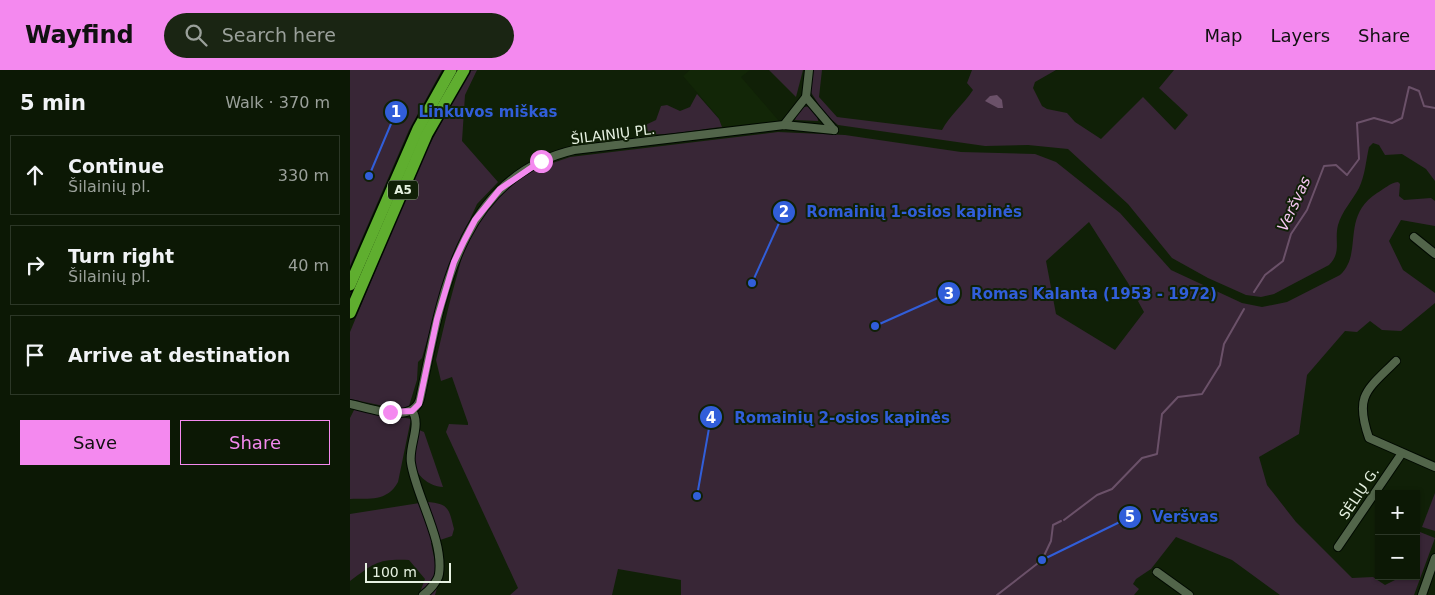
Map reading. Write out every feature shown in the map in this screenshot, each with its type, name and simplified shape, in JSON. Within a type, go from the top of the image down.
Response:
[{"type":"highway","name":"A5","points":[[350,286],[418,129],[451,70]]},
{"type":"highway","name":"A5","points":[[350,313],[427,134],[464,70]]},
{"type":"street","points":[[784,125],[806,97],[809,70]]},
{"type":"street","name":"ŠILAINIŲ PL.","points":[[412,411],[419,404],[437,319],[454,262],[475,220],[500,189],[533,165],[566,152],[784,125],[834,130],[806,97]]},
{"type":"street","points":[[1414,238],[1435,254]]},
{"type":"street","points":[[1396,361],[1364,395],[1362,407],[1369,438],[1435,467]]},
{"type":"street","points":[[350,404],[398,413],[412,411],[415,416],[410,461],[429,519],[439,565],[438,576],[423,595]]},
{"type":"street","name":"SĖLIŲ G.","points":[[1338,547],[1402,453]]},
{"type":"street","points":[[1422,595],[1435,558]]},
{"type":"street","points":[[1157,572],[1189,595]]},
{"type":"shaded area","points":[[350,70],[442,70],[409,130],[350,266]]},
{"type":"shaded area","points":[[477,70],[465,95],[462,141],[498,182],[477,204],[448,267],[422,358],[418,362],[417,380],[409,406],[398,409],[350,399],[350,332],[422,159],[469,71]]},
{"type":"shaded area","points":[[690,70],[750,70],[741,77],[779,121],[722,127],[719,118],[683,76]]},
{"type":"shaded area","points":[[769,70],[803,70],[796,97]]},
{"type":"shaded area","points":[[811,70],[822,70],[819,97],[837,117],[942,130],[973,90],[967,83],[972,70],[1056,70],[1035,82],[1033,88],[1042,106],[1047,109],[1067,113],[1075,122],[1101,139],[1143,97],[1175,130],[1188,115],[1159,88],[1174,70],[1435,70],[1435,181],[1426,169],[1402,154],[1385,155],[1379,145],[1373,143],[1369,147],[1361,183],[1338,225],[1337,251],[1329,265],[1274,294],[1261,297],[1246,295],[1208,278],[1172,258],[1128,204],[1068,149],[1028,145],[985,146],[838,125],[825,114],[810,91]]},
{"type":"shaded area","points":[[697,94],[719,119],[722,127],[666,134],[639,131],[639,128],[656,120],[661,106],[667,105],[680,111],[690,107]]},
{"type":"shaded area","points":[[997,95],[1002,100],[1003,108],[998,108],[985,101],[990,96]]},
{"type":"shaded area","points":[[810,106],[817,114],[818,121],[795,120],[799,108]]},
{"type":"shaded area","points":[[778,132],[845,135],[961,152],[1035,154],[1056,162],[1120,213],[1171,270],[1242,303],[1262,307],[1287,302],[1340,275],[1347,266],[1351,256],[1355,224],[1359,213],[1366,203],[1387,186],[1398,182],[1400,184],[1399,196],[1404,200],[1431,198],[1435,201],[1435,226],[1401,220],[1389,241],[1403,270],[1435,293],[1435,303],[1401,331],[1382,330],[1370,321],[1357,332],[1345,331],[1307,375],[1299,434],[1259,457],[1267,485],[1296,522],[1352,578],[1373,577],[1385,585],[1395,580],[1420,580],[1414,595],[1280,595],[1232,560],[1176,537],[1151,569],[1136,579],[1133,584],[1139,589],[1134,595],[681,595],[681,580],[618,569],[612,595],[510,595],[518,588],[446,432],[449,424],[468,425],[468,423],[452,377],[441,381],[436,360],[463,253],[482,215],[510,186],[538,168],[570,157]],"holes":[[[1089,222],[1144,312],[1115,350],[1056,314],[1046,261]]]},
{"type":"shaded area","points":[[355,408],[411,419],[398,482],[389,493],[377,498],[350,499],[350,418]]},
{"type":"shaded area","points":[[419,430],[424,432],[443,487],[427,482],[416,470],[413,456]]},
{"type":"shaded area","points":[[1435,493],[1435,531],[1422,527]]},
{"type":"shaded area","points":[[426,502],[439,504],[447,508],[454,529],[452,536],[431,543],[439,581],[435,595],[419,595],[425,579],[409,560],[390,560],[377,563],[350,581],[350,514]]},
{"type":"shaded area","points":[[1420,532],[1435,538],[1420,579]]},
{"type":"waterway","name":"Veršvas","points":[[1254,292],[1265,275],[1283,261],[1291,234],[1307,210],[1324,166],[1336,165],[1347,175],[1359,159],[1357,123],[1374,118],[1392,123],[1402,118],[1409,87],[1419,91],[1424,106],[1435,108]]},
{"type":"waterway","name":"Veršvas","points":[[1064,520],[1097,495],[1112,489],[1142,458],[1157,454],[1162,414],[1178,397],[1202,394],[1220,365],[1224,344],[1244,309]]},
{"type":"waterway","name":"Veršvas","points":[[997,595],[1042,560],[1051,541],[1053,525],[1061,521]]},
{"type":"place","name":"Linkuvos miškas","points":[[369,176]]},
{"type":"place","name":"Romainių 1-osios kapinės","points":[[752,283]]},
{"type":"place","name":"Romas Kalanta (1953 - 1972)","points":[[875,326]]},
{"type":"place","name":"Romainių 2-osios kapinės","points":[[697,496]]},
{"type":"place","name":"Veršvas","points":[[1042,560]]},
{"type":"route","points":[[390,412],[405,413],[412,411],[419,404],[437,319],[454,262],[475,220],[500,189],[525,170],[541,161]]}]
